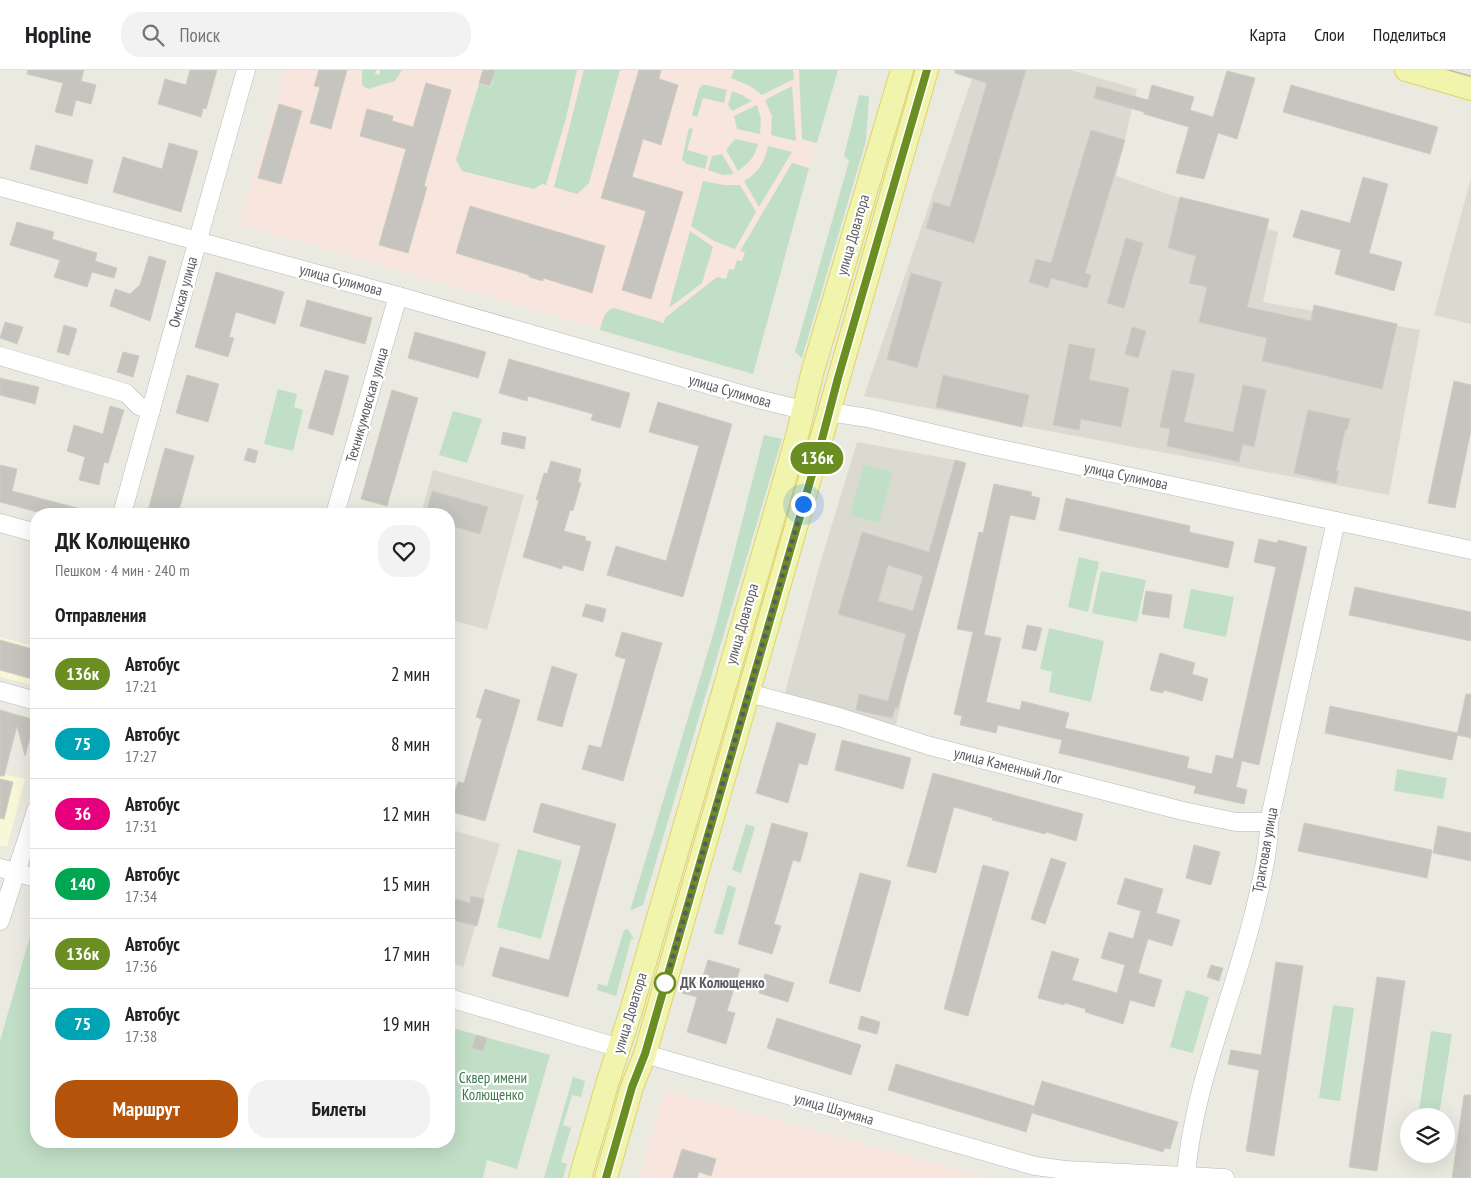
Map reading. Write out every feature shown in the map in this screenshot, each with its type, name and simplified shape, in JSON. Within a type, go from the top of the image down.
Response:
[{"type":"main road","name":"улица Доватора","points":[[580,1178],[608,1081],[620,1048],[796,440],[813,370],[902,70]]},
{"type":"main road","name":"улица Доватора","points":[[606,1178],[632,1087],[645,1054],[927,70]]},
{"type":"main road","points":[[1406,70],[1471,89]]},
{"type":"main road","name":"улица Сулимова","points":[[803,410],[829,412]]},
{"type":"main road","name":"улица Шаумяна","points":[[620,1048],[645,1054]]},
{"type":"street","name":"Омская улица","points":[[124,508],[246,70]]},
{"type":"street","name":"улица Сулимова","points":[[0,187],[803,410]]},
{"type":"street","name":"Техникумовская улица","points":[[337,508],[398,296]]},
{"type":"street","points":[[0,356],[126,393],[138,406],[151,410]]},
{"type":"street","name":"улица Сулимова","points":[[829,412],[868,418],[982,445],[1471,550]]},
{"type":"street","name":"Трактовая улица","points":[[1186,1175],[1196,1106],[1251,925],[1266,857],[1269,822],[1336,521]]},
{"type":"street","points":[[0,523],[30,531]]},
{"type":"street","points":[[0,691],[30,699]]},
{"type":"street","name":"улица Каменный Лог","points":[[749,693],[839,717],[930,746],[1183,811],[1236,822],[1269,822]]},
{"type":"street","points":[[0,921],[8,870],[24,850],[30,830]]},
{"type":"street","points":[[8,870],[30,876]]},
{"type":"street","name":"улица Шаумяна","points":[[455,1000],[620,1048]]},
{"type":"street","name":"улица Шаумяна","points":[[645,1054],[1035,1166],[1130,1176],[1186,1175],[1225,1178]]},
{"type":"shaded area","points":[[285,70],[838,70],[753,374],[238,225]]},
{"type":"shaded area","points":[[975,70],[1071,70],[1137,89],[1116,176],[1278,232],[1263,302],[1420,330],[1389,495],[864,396]]},
{"type":"shaded area","points":[[1471,178],[1471,324],[1434,315]]},
{"type":"shaded area","points":[[857,442],[955,460],[892,685],[904,689],[896,725],[784,696],[820,564]]},
{"type":"shaded area","points":[[433,470],[524,495],[487,630],[455,621],[455,508],[423,508]]},
{"type":"shaded area","points":[[0,637],[30,645],[30,684],[0,677]]},
{"type":"shaded area","points":[[0,773],[25,779],[7,847],[0,845]]},
{"type":"shaded area","points":[[455,831],[500,844],[463,967],[455,964]]},
{"type":"shaded area","points":[[666,1090],[990,1178],[638,1178]]},
{"type":"green space","points":[[362,70],[376,70],[375,74],[380,75],[380,70],[402,70],[395,81],[368,89],[362,85]]},
{"type":"green space","points":[[495,70],[577,70],[565,122],[546,185],[542,184],[534,189],[462,171],[456,160],[479,84],[491,87]]},
{"type":"green space","points":[[584,70],[620,70],[589,183],[577,194],[554,187]]},
{"type":"green space","points":[[734,70],[793,70],[794,79],[762,95],[750,86],[731,78]]},
{"type":"green space","points":[[799,70],[838,70],[817,143],[802,139]]},
{"type":"green space","points":[[702,85],[727,90],[724,103],[703,98],[697,117],[692,115],[699,89]]},
{"type":"green space","points":[[792,86],[796,141],[771,135],[772,116],[765,100]]},
{"type":"green space","points":[[732,91],[752,101],[732,111],[728,105]]},
{"type":"green space","points":[[859,95],[869,96],[866,141],[802,358],[795,352],[849,161],[844,156]]},
{"type":"green space","points":[[757,105],[761,119],[760,134],[737,129],[734,116]]},
{"type":"green space","points":[[689,128],[693,129],[687,150],[708,156],[705,169],[687,164],[682,159]]},
{"type":"green space","points":[[735,139],[758,144],[751,160],[738,171],[726,150]]},
{"type":"green space","points":[[768,146],[792,152],[759,207],[744,181],[760,166]]},
{"type":"green space","points":[[722,154],[734,174],[723,175],[708,170],[712,156]]},
{"type":"green space","points":[[792,163],[809,168],[753,374],[600,330],[606,314],[610,309],[614,308],[664,323],[665,318],[717,277],[726,279],[729,269],[734,270],[737,260],[742,261],[745,252],[740,251]]},
{"type":"green space","points":[[703,181],[724,185],[740,185],[756,212],[735,249],[714,241],[691,226]]},
{"type":"green space","points":[[690,231],[713,247],[702,283],[669,308]]},
{"type":"green space","points":[[278,389],[297,394],[294,407],[303,410],[293,451],[264,444]]},
{"type":"green space","points":[[453,411],[482,419],[467,463],[439,455]]},
{"type":"green space","points":[[764,435],[782,439],[643,905],[630,911],[715,628]]},
{"type":"green space","points":[[864,464],[893,472],[879,523],[850,515]]},
{"type":"green space","points":[[1079,557],[1099,562],[1088,612],[1068,607]]},
{"type":"green space","points":[[1101,571],[1146,580],[1137,622],[1092,613]]},
{"type":"green space","points":[[1191,589],[1234,597],[1226,637],[1183,628]]},
{"type":"green space","points":[[1049,628],[1104,641],[1091,702],[1049,692],[1052,672],[1040,669]]},
{"type":"green space","points":[[1397,769],[1447,778],[1443,799],[1394,791]]},
{"type":"green space","points":[[746,824],[755,827],[741,873],[732,870]]},
{"type":"green space","points":[[518,849],[562,861],[541,939],[497,927]]},
{"type":"green space","points":[[728,885],[736,888],[723,935],[714,933]]},
{"type":"green space","points":[[628,929],[634,939],[631,939],[616,996],[597,990],[598,984],[607,986],[624,930]]},
{"type":"green space","name":"Сквер имени Колющенко","points":[[30,936],[30,1148],[455,1148],[455,1029],[550,1055],[517,1169],[487,1160],[483,1178],[0,1178],[0,1041]]},
{"type":"green space","points":[[1186,990],[1209,997],[1193,1053],[1170,1047]]},
{"type":"green space","points":[[1333,1005],[1354,1008],[1340,1101],[1319,1098]]},
{"type":"green space","points":[[1431,1031],[1452,1034],[1440,1108],[1419,1108]]},
{"type":"green space","points":[[573,1077],[585,1081],[581,1097],[572,1095],[563,1125],[571,1128],[561,1162],[567,1164],[563,1178],[544,1178]]},
{"type":"building","points":[[28,70],[84,70],[81,81],[96,85],[91,104],[76,100],[72,116],[55,112],[63,83],[27,74]]},
{"type":"building","points":[[190,70],[217,70],[206,109],[203,108],[201,117],[158,104],[165,79],[186,85]]},
{"type":"building","points":[[319,70],[347,70],[331,129],[310,123],[320,87],[314,86]]},
{"type":"building","points":[[483,70],[495,70],[490,86],[479,83]]},
{"type":"building","points":[[639,70],[661,70],[659,79],[678,85],[661,145],[643,139],[632,177],[683,192],[651,299],[622,290],[646,211],[601,198]]},
{"type":"building","points":[[955,70],[1026,70],[974,243],[926,228],[934,202],[950,207],[987,83],[955,73]]},
{"type":"building","points":[[1227,71],[1255,78],[1237,139],[1218,133],[1204,179],[1176,173],[1189,127],[1094,98],[1097,86],[1148,100],[1152,85],[1194,97],[1190,110],[1213,117]]},
{"type":"building","points":[[426,83],[451,90],[424,186],[427,187],[408,253],[379,245],[406,149],[360,136],[367,109],[393,116],[392,121],[413,127]]},
{"type":"building","points":[[1291,85],[1438,127],[1430,154],[1283,112]]},
{"type":"building","points":[[279,104],[302,111],[281,184],[258,178]]},
{"type":"building","points":[[1091,130],[1125,140],[1085,273],[1091,275],[1087,288],[1051,278],[1048,288],[1029,282],[1036,259],[1051,263]]},
{"type":"building","points":[[169,143],[198,151],[181,212],[113,192],[123,157],[162,169]]},
{"type":"building","points":[[36,145],[93,160],[87,184],[30,169]]},
{"type":"building","points":[[1363,177],[1388,184],[1369,253],[1402,262],[1394,291],[1335,274],[1341,250],[1293,237],[1301,210],[1350,223]]},
{"type":"building","points":[[1180,197],[1269,219],[1247,307],[1311,321],[1314,305],[1397,324],[1382,389],[1262,361],[1267,338],[1199,322],[1207,287],[1189,283],[1196,256],[1168,248]]},
{"type":"building","points":[[470,206],[605,246],[592,293],[543,278],[543,281],[529,277],[529,275],[456,253]]},
{"type":"building","points":[[17,222],[54,232],[52,239],[97,253],[95,261],[117,268],[114,278],[92,272],[87,287],[54,277],[60,260],[10,245]]},
{"type":"building","points":[[1126,238],[1143,243],[1124,308],[1107,303]]},
{"type":"building","points":[[149,256],[166,261],[150,321],[110,306],[115,289],[130,294],[140,285]]},
{"type":"building","points":[[216,272],[284,292],[275,324],[236,312],[229,337],[234,338],[228,357],[195,347]]},
{"type":"building","points":[[911,273],[942,282],[917,368],[887,359]]},
{"type":"building","points":[[307,300],[372,318],[365,344],[300,326]]},
{"type":"building","points":[[5,322],[23,327],[17,344],[0,338]]},
{"type":"building","points":[[64,325],[77,329],[69,355],[57,352]]},
{"type":"building","points":[[1132,327],[1146,331],[1138,358],[1125,354]]},
{"type":"building","points":[[415,332],[486,352],[478,378],[408,358]]},
{"type":"building","points":[[1069,344],[1095,349],[1089,380],[1129,388],[1121,427],[1081,419],[1079,430],[1053,425]]},
{"type":"building","points":[[123,352],[139,356],[133,377],[117,372]]},
{"type":"building","points":[[509,359],[630,393],[620,428],[591,420],[593,414],[528,396],[527,401],[499,393]]},
{"type":"building","points":[[325,370],[349,376],[333,435],[308,428]]},
{"type":"building","points":[[1172,370],[1195,374],[1184,422],[1233,432],[1243,385],[1266,390],[1254,447],[1243,444],[1239,462],[1167,446],[1170,429],[1160,427]]},
{"type":"building","points":[[187,375],[219,384],[208,422],[176,413]]},
{"type":"building","points":[[943,375],[1029,395],[1022,427],[936,407]]},
{"type":"building","points":[[0,378],[39,387],[35,404],[0,395]]},
{"type":"building","points":[[1454,381],[1471,385],[1471,430],[1455,508],[1428,503]]},
{"type":"building","points":[[392,390],[418,398],[387,506],[361,499]]},
{"type":"building","points":[[658,402],[732,424],[683,597],[607,575],[616,546],[666,561],[699,446],[649,432]]},
{"type":"building","points":[[110,406],[124,410],[108,463],[104,462],[99,485],[79,480],[85,457],[67,451],[74,425],[103,434]]},
{"type":"building","points":[[1308,410],[1350,419],[1347,430],[1345,430],[1336,471],[1339,471],[1336,483],[1294,473]]},
{"type":"building","points":[[503,432],[526,437],[524,449],[501,444]]},
{"type":"building","points":[[165,448],[194,456],[180,508],[149,508]]},
{"type":"building","points":[[248,448],[258,451],[255,463],[244,460]]},
{"type":"building","points":[[955,460],[966,463],[898,708],[895,708],[892,718],[856,710],[859,694],[888,701],[906,634],[838,614],[862,532],[929,552]],"holes":[[[888,565],[923,576],[913,611],[878,601]]]},
{"type":"building","points":[[551,461],[581,469],[578,482],[581,483],[573,511],[570,510],[564,531],[586,537],[585,540],[591,542],[583,571],[563,565],[562,569],[523,557],[539,500],[536,500],[544,473],[547,474]]},
{"type":"building","points":[[0,465],[17,469],[12,491],[77,508],[30,508],[30,510],[0,502]]},
{"type":"building","points":[[994,484],[1032,492],[1031,496],[1040,498],[1035,520],[1010,515],[984,635],[1001,638],[986,702],[1020,710],[1022,701],[1069,713],[1065,728],[1189,757],[1187,768],[1212,774],[1216,755],[1233,759],[1276,567],[1254,562],[1259,539],[1277,543],[1278,540],[1307,547],[1259,765],[1242,761],[1236,787],[1247,790],[1244,804],[1194,793],[1196,786],[1059,753],[1062,740],[998,725],[996,733],[960,725],[962,716],[954,714],[973,632],[957,629],[979,532],[983,533]]},
{"type":"building","points":[[432,491],[488,507],[480,534],[455,527],[455,508],[428,508]]},
{"type":"building","points":[[1066,498],[1190,526],[1189,532],[1234,542],[1228,568],[1059,530]]},
{"type":"building","points":[[1355,587],[1471,612],[1471,641],[1349,615]]},
{"type":"building","points":[[1146,591],[1172,595],[1169,618],[1142,614]]},
{"type":"building","points":[[586,604],[606,609],[603,622],[582,616]]},
{"type":"building","points":[[1027,625],[1042,628],[1036,651],[1022,648]]},
{"type":"building","points":[[622,632],[662,643],[623,781],[582,769],[589,745],[601,748],[626,659],[615,656]]},
{"type":"building","points":[[0,640],[30,648],[30,678],[0,670]]},
{"type":"building","points":[[1160,653],[1195,663],[1192,674],[1208,679],[1202,701],[1164,690],[1163,693],[1150,690]]},
{"type":"building","points":[[552,666],[577,674],[562,727],[537,720]]},
{"type":"building","points":[[485,689],[520,700],[485,821],[455,813],[455,792],[458,782],[464,783],[482,719],[476,717]]},
{"type":"building","points":[[1466,694],[1471,694],[1471,738],[1457,735]]},
{"type":"building","points":[[1330,706],[1458,733],[1452,760],[1325,733]]},
{"type":"building","points":[[0,710],[30,719],[30,738],[25,756],[17,726],[4,776],[0,776]]},
{"type":"building","points":[[777,722],[816,734],[807,765],[799,763],[788,803],[756,793]]},
{"type":"building","points":[[842,740],[911,758],[903,789],[835,770]]},
{"type":"building","points":[[933,773],[1083,814],[1076,841],[992,820],[993,818],[954,807],[936,873],[907,866]]},
{"type":"building","points":[[0,779],[13,782],[4,819],[0,818]]},
{"type":"building","points":[[541,803],[616,824],[568,997],[492,976],[500,947],[549,960],[581,846],[533,832]]},
{"type":"building","points":[[772,823],[808,833],[800,862],[793,860],[774,924],[781,926],[772,954],[738,944]]},
{"type":"building","points":[[1304,823],[1432,850],[1427,878],[1298,851]]},
{"type":"building","points":[[1438,826],[1471,833],[1471,861],[1433,853]]},
{"type":"building","points":[[1194,845],[1220,852],[1211,885],[1186,878]]},
{"type":"building","points":[[1051,858],[1066,863],[1045,924],[1031,919]]},
{"type":"building","points":[[983,865],[1009,872],[968,1016],[944,1009]]},
{"type":"building","points":[[860,873],[891,881],[860,992],[829,983]]},
{"type":"building","points":[[1125,878],[1163,889],[1156,913],[1180,920],[1172,946],[1148,939],[1138,973],[1162,980],[1154,1007],[1130,1000],[1123,1024],[1085,1012],[1086,1009],[1038,998],[1052,951],[1079,959],[1072,980],[1117,993],[1125,965],[1101,958],[1109,932],[1133,939],[1141,911],[1117,904]]},
{"type":"building","points":[[471,896],[484,899],[477,926],[455,920],[455,899],[470,903]]},
{"type":"building","points":[[708,960],[740,969],[727,1011],[735,1013],[726,1044],[687,1032],[697,997],[682,993],[685,982],[700,986]]},
{"type":"building","points":[[1276,962],[1303,966],[1274,1156],[1246,1151],[1259,1070],[1228,1064],[1231,1050],[1261,1055]]},
{"type":"building","points":[[1211,965],[1223,968],[1219,981],[1207,977]]},
{"type":"building","points":[[765,974],[794,983],[788,1002],[759,993]]},
{"type":"building","points":[[1377,977],[1405,981],[1377,1171],[1349,1167]]},
{"type":"building","points":[[861,1016],[880,1022],[877,1034],[858,1029]]},
{"type":"building","points":[[777,1018],[861,1045],[851,1075],[767,1048]]},
{"type":"building","points":[[476,1035],[487,1038],[483,1051],[472,1048]]},
{"type":"building","points":[[896,1064],[1034,1106],[1026,1132],[888,1090]]},
{"type":"building","points":[[1042,1081],[1178,1122],[1170,1149],[1165,1148],[1163,1152],[1032,1113]]},
{"type":"building","points":[[1464,1095],[1471,1095],[1471,1178],[1452,1178]]},
{"type":"building","points":[[682,1149],[716,1159],[711,1176],[699,1172],[697,1178],[673,1178]]},
{"type":"tram line","points":[[1449,70],[1471,76]]},
{"type":"bus line","name":"136к","points":[[606,1178],[632,1087],[645,1054],[927,70]]},
{"type":"place","name":"ДК Колющенко","points":[[665,983]]},
{"type":"route","points":[[665,983],[664,987],[803,504]]}]
